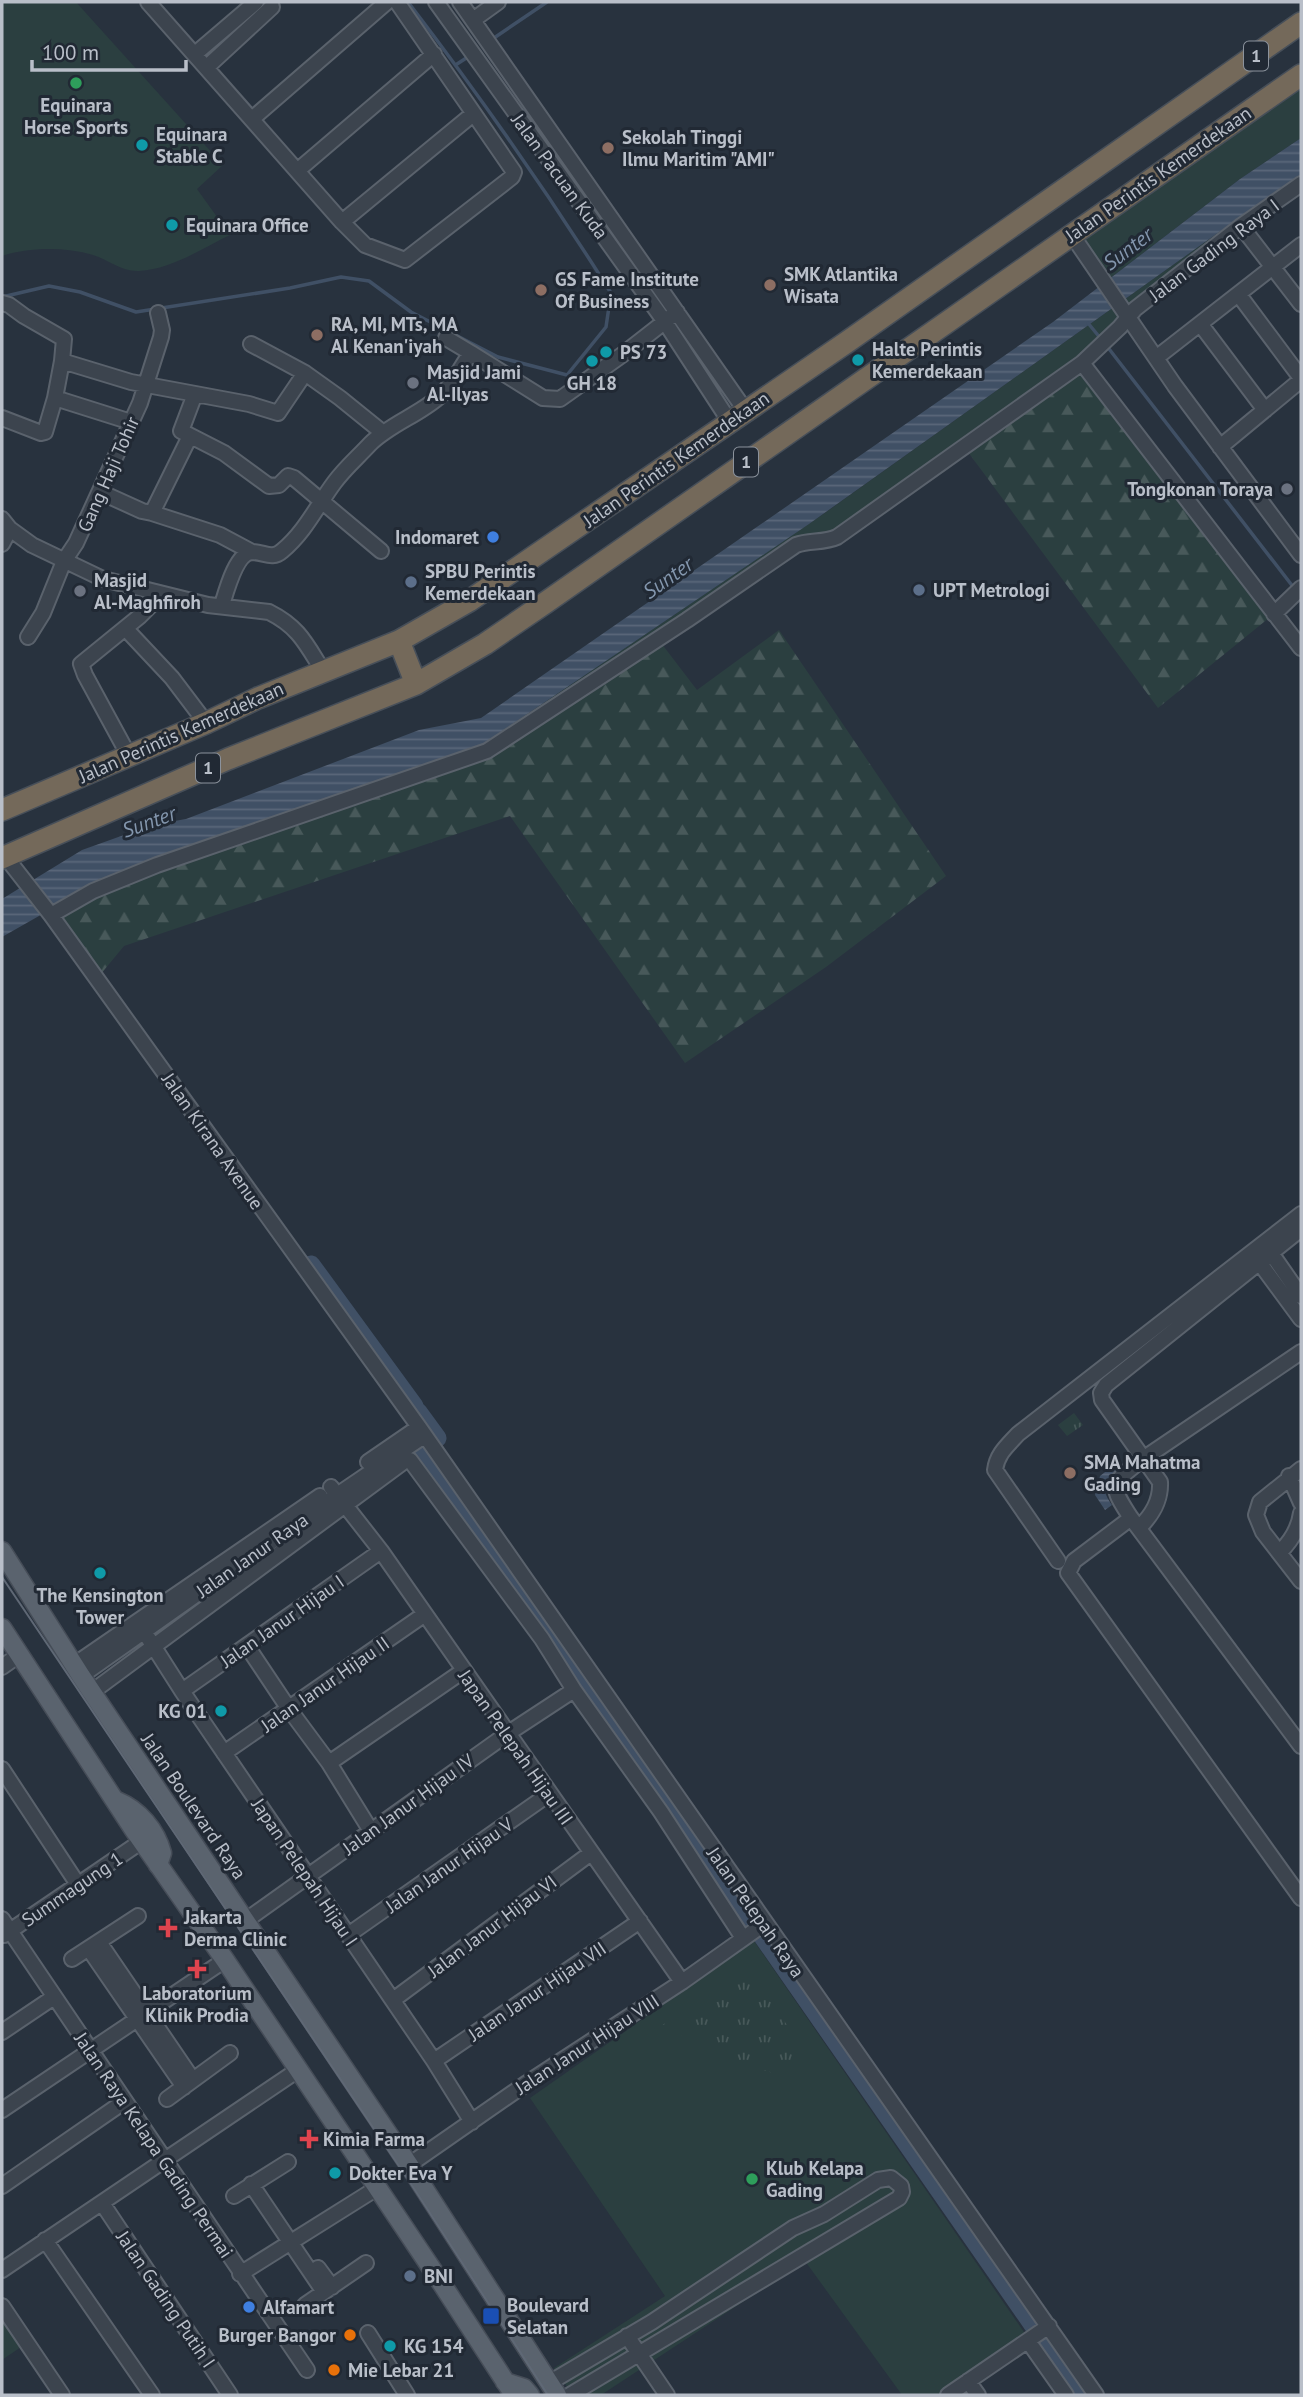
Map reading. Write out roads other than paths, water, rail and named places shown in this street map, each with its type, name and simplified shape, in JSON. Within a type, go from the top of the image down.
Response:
[{"type":"highway","name":"Jalan Perintis Kemerdekaan","points":[[2,810],[323,671],[399,641],[469,601],[971,255],[1301,23]]},
{"type":"highway","name":"Jalan Perintis Kemerdekaan","points":[[4,857],[228,759],[416,684],[485,644],[1301,75]]},
{"type":"highway","points":[[399,641],[416,684]]},
{"type":"main road","name":"Jalan Boulevard Raya","points":[[2,1551],[77,1671],[409,2165],[549,2384]]},
{"type":"main road","points":[[2,1628],[114,1800],[148,1837],[158,1865],[225,1960],[377,2188],[519,2390],[549,2384]]},
{"type":"main road","points":[[148,1837],[177,1819]]},
{"type":"street","points":[[148,2],[342,222],[365,244],[405,260],[512,177],[514,172],[397,2]]},
{"type":"street","points":[[195,54],[256,2]]},
{"type":"street","points":[[252,119],[387,2]]},
{"type":"street","name":"Jalan Pacuan Kuda","points":[[436,2],[665,322],[738,416]]},
{"type":"street","points":[[460,2],[677,312],[738,416]]},
{"type":"street","points":[[206,67],[273,3]]},
{"type":"street","points":[[473,20],[490,4]]},
{"type":"street","points":[[297,171],[434,54]]},
{"type":"street","points":[[342,222],[473,114]]},
{"type":"street","name":"Jalan Gading Raya I","points":[[50,914],[93,891],[156,865],[487,751],[796,545],[829,541],[837,537],[1085,361],[1135,309],[1241,226],[1301,184]]},
{"type":"street","points":[[1241,226],[1301,304]]},
{"type":"street","points":[[1072,235],[1124,320],[1156,358],[1220,447],[1295,534],[1301,555]]},
{"type":"street","points":[[1156,358],[1301,245]]},
{"type":"street","points":[[1220,447],[1301,379],[1239,295]]},
{"type":"street","points":[[2,303],[64,339],[55,398],[46,430],[43,433],[2,418]]},
{"type":"street","points":[[446,338],[543,398],[553,399],[568,395],[677,312]]},
{"type":"street","name":"Gang Haji Tohir","points":[[28,638],[50,600],[65,561],[74,548],[147,385],[161,337],[158,313]]},
{"type":"street","points":[[1201,325],[1265,410]]},
{"type":"street","points":[[251,344],[305,373],[382,432]]},
{"type":"street","points":[[100,492],[142,511],[220,535],[252,552],[274,556],[281,553],[303,529],[338,478],[382,432],[439,398],[471,353]]},
{"type":"street","points":[[62,360],[147,385],[249,404],[278,413],[305,373]]},
{"type":"street","points":[[1085,361],[1278,610],[1301,649]]},
{"type":"street","points":[[195,394],[180,429],[224,453],[269,485],[279,485],[291,476],[382,551]]},
{"type":"street","points":[[55,398],[131,422]]},
{"type":"street","points":[[152,513],[190,436]]},
{"type":"street","points":[[2,544],[6,524],[32,545],[103,579],[208,605],[269,612],[289,623],[306,641],[323,671]]},
{"type":"street","points":[[222,605],[236,566],[243,556],[252,552]]},
{"type":"street","points":[[1278,610],[1301,587]]},
{"type":"street","points":[[129,757],[85,675],[82,664],[162,594]]},
{"type":"street","points":[[125,628],[172,678],[206,723]]},
{"type":"street","name":"Jalan Kirana Avenue","points":[[4,857],[50,914],[421,1432]]},
{"type":"street","points":[[1058,1561],[995,1470],[996,1461],[1002,1451],[1018,1434],[1301,1214]]},
{"type":"street","points":[[1300,1893],[1068,1573],[1074,1561],[1153,1512],[1160,1492],[1160,1482],[1156,1474],[1102,1400],[1101,1393],[1106,1385],[1301,1229]]},
{"type":"street","points":[[1271,1252],[1301,1296]]},
{"type":"street","points":[[1259,1262],[1301,1319]]},
{"type":"street","points":[[1301,1352],[1143,1459],[1115,1483],[1116,1496],[1135,1523],[1301,1746]]},
{"type":"street","name":"Jalan Janur Raya","points":[[77,1671],[342,1496],[421,1432]]},
{"type":"street","name":"Jalan Pelepah Raya","points":[[421,1432],[763,1924],[1037,2335],[1066,2395]]},
{"type":"street","name":"Jalan Pelepah Raya","points":[[342,1496],[406,1460],[413,1462],[542,1639],[574,1690],[746,1936]]},
{"type":"street","points":[[1301,1503],[1295,1473],[1260,1502],[1256,1515],[1264,1532],[1301,1581]]},
{"type":"street","points":[[100,1686],[153,1648],[342,1496]]},
{"type":"street","name":"Japan Pelepah Hijau III","points":[[342,1496],[682,1982]]},
{"type":"street","points":[[1280,1552],[1296,1530],[1301,1513]]},
{"type":"street","name":"Jalan Janur Hijau I","points":[[183,1692],[381,1552]]},
{"type":"street","name":"Jalan Janur Hijau II","points":[[224,1753],[425,1614]]},
{"type":"street","name":"Japan Pelepah Hijau I","points":[[142,1627],[153,1648],[393,2000],[472,2122]]},
{"type":"street","points":[[247,1646],[289,1709],[330,1763],[371,1831]]},
{"type":"street","points":[[2,1667],[19,1655]]},
{"type":"street","points":[[330,1763],[463,1671]]},
{"type":"street","name":"Jalan Janur Hijau IV","points":[[245,1921],[507,1734],[574,1690]]},
{"type":"street","points":[[2,1769],[77,1883]]},
{"type":"street","name":"Jalan Janur Hijau V","points":[[348,1935],[549,1794]]},
{"type":"street","name":"Summagung 1","points":[[4,1929],[148,1837]]},
{"type":"street","name":"Jalan Janur Hijau VI","points":[[393,2000],[591,1853]]},
{"type":"street","points":[[72,1959],[138,1916]]},
{"type":"street","name":"Jalan Janur Hijau VII","points":[[434,2061],[640,1922]]},
{"type":"street","name":"Jalan Janur Hijau VIII","points":[[409,2165],[527,2083],[682,1982],[763,1924]]},
{"type":"street","name":"Jalan Raya Kelapa Gading Permai","points":[[4,1929],[91,2050],[307,2370]]},
{"type":"street","points":[[94,1946],[188,2083]]},
{"type":"street","points":[[2,2110],[225,1960]]},
{"type":"street","points":[[2,2032],[54,1997]]},
{"type":"street","points":[[167,2099],[230,2053]]},
{"type":"street","points":[[2,2270],[298,2070]]},
{"type":"street","points":[[2,2186],[125,2101]]},
{"type":"street","points":[[234,2196],[288,2162]]},
{"type":"street","points":[[549,2384],[652,2322],[793,2228],[824,2214],[878,2180],[891,2178],[901,2186],[899,2198],[570,2395]]},
{"type":"street","points":[[254,2183],[328,2289]]},
{"type":"street","points":[[240,2273],[377,2188]]},
{"type":"street","name":"Jalan Gading Putih I","points":[[102,2203],[230,2395]]},
{"type":"street","points":[[824,2214],[835,2224],[835,2238]]},
{"type":"street","points":[[45,2240],[152,2395]]},
{"type":"street","points":[[305,2305],[366,2263]]},
{"type":"street","points":[[2,2305],[62,2395]]},
{"type":"street","points":[[368,2333],[407,2395]]},
{"type":"street","points":[[948,2395],[1037,2335]]},
{"type":"street","name":"Jalan Pelepah Raya","points":[[1037,2335],[1096,2395]]},
{"type":"street","points":[[627,2336],[667,2395]]},
{"type":"street","points":[[968,2381],[978,2395]]},
{"type":"water","points":[[1301,138],[1301,176],[809,524],[477,748],[97,883],[2,937],[2,899],[82,850],[152,825],[186,819],[419,730],[481,718],[1053,322],[1240,179]]},
{"type":"water","points":[[1114,1465],[1119,1471],[1105,1486],[1112,1505],[1105,1510],[1095,1495],[1100,1476]]},
{"type":"waterway","points":[[2,297],[49,286],[80,292],[136,312],[290,288],[341,277],[369,281],[411,312],[498,357],[567,375],[606,327],[611,293],[513,145],[408,2]]},
{"type":"waterway","points":[[491,40],[547,2]]},
{"type":"waterway","points":[[457,64],[471,55]]},
{"type":"waterway","points":[[1088,323],[1101,339]]},
{"type":"waterway","points":[[1106,345],[1294,588]]},
{"type":"waterway","points":[[311,1265],[414,1406]]},
{"type":"waterway","points":[[418,1412],[437,1438]]},
{"type":"waterway","points":[[423,1448],[1034,2326]]},
{"type":"waterway","points":[[1044,2340],[1082,2395]]},
{"type":"tram line","points":[[2,1577],[409,2181],[548,2395]]},
{"type":"place","name":"Equinara Horse Sports","points":[[76,83]]},
{"type":"place","name":"Equinara Stable C","points":[[142,145]]},
{"type":"place","name":"Sekolah Tinggi Ilmu Maritim \"AMI\"","points":[[608,148]]},
{"type":"place","name":"Equinara Office","points":[[172,225]]},
{"type":"place","name":"SMK Atlantika Wisata","points":[[770,285]]},
{"type":"place","name":"GS Fame Institute Of Business","points":[[541,290]]},
{"type":"place","name":"RA, MI, MTs, MA Al Kenan'iyah","points":[[317,335]]},
{"type":"place","name":"PS 73","points":[[606,352]]},
{"type":"place","name":"Halte Perintis Kemerdekaan","points":[[858,360]]},
{"type":"place","name":"GH 18","points":[[592,361]]},
{"type":"place","name":"Masjid Jami Al-Ilyas","points":[[413,383]]},
{"type":"place","name":"Tongkonan Toraya","points":[[1287,489]]},
{"type":"place","name":"Indomaret","points":[[493,537]]},
{"type":"place","name":"SPBU Perintis Kemerdekaan","points":[[411,582]]},
{"type":"place","name":"UPT Metrologi","points":[[919,590]]},
{"type":"place","name":"Masjid Al-Maghfiroh","points":[[80,591]]},
{"type":"place","name":"SMA Mahatma Gading","points":[[1070,1473]]},
{"type":"place","name":"The Kensington Tower","points":[[100,1573]]},
{"type":"place","name":"KG 01","points":[[221,1711]]},
{"type":"place","name":"Jakarta Derma Clinic","points":[[168,1928]]},
{"type":"place","name":"Laboratorium Klinik Prodia","points":[[197,1969]]},
{"type":"place","name":"Kimia Farma","points":[[309,2139]]},
{"type":"place","name":"Dokter Eva Y","points":[[335,2173]]},
{"type":"place","name":"Klub Kelapa Gading","points":[[752,2179]]},
{"type":"place","name":"BNI","points":[[410,2276]]},
{"type":"place","name":"Alfamart","points":[[249,2307]]},
{"type":"place","name":"Boulevard Selatan","points":[[491,2316]]},
{"type":"place","name":"Burger Bangor","points":[[350,2335]]},
{"type":"place","name":"KG 154","points":[[390,2346]]},
{"type":"place","name":"Mie Lebar 21","points":[[334,2370]]},
{"type":"water label","name":"Sunter","points":[[1128,249]]},
{"type":"water label","name":"Sunter","points":[[668,578]]},
{"type":"water label","name":"Sunter","points":[[149,822]]}]
